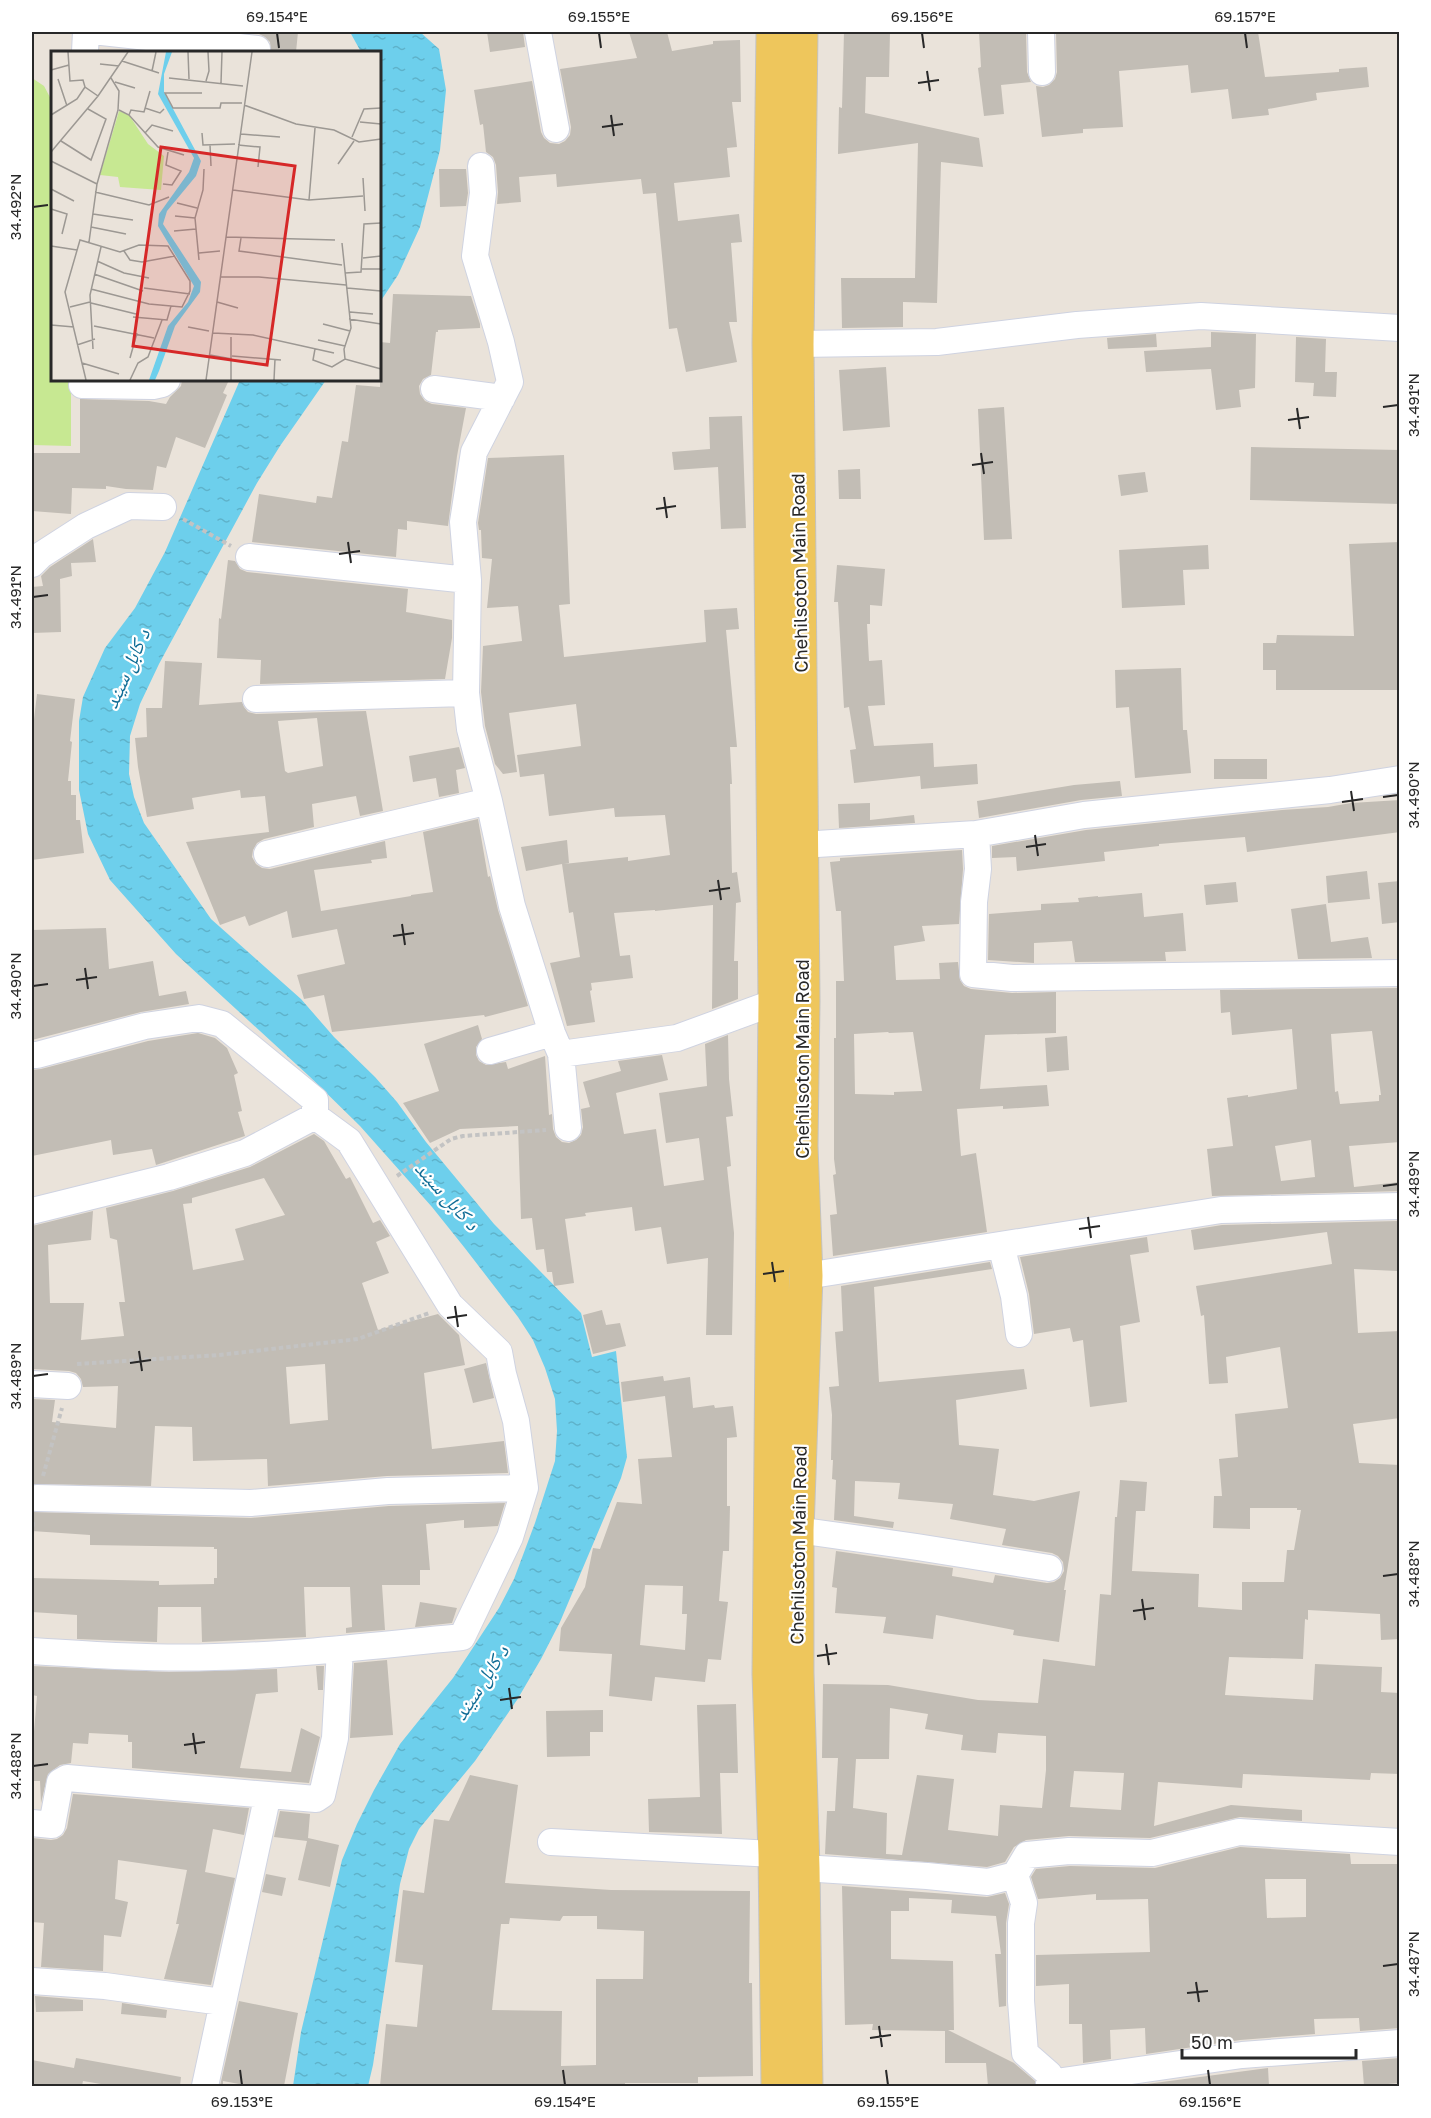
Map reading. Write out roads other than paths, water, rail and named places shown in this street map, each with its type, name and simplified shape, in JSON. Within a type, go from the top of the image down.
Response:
[{"type":"main road","name":"Chehilsoton Main Road","points":[[773,32],[769,355],[775,1002],[769,1662],[789,1861],[806,2086]]},
{"type":"main road","name":"Chehilsoton Main Road","points":[[778,2086],[797,1673],[797,1530],[806,1276],[801,1146],[803,1001],[797,344],[801,32]]},
{"type":"street","points":[[85,51],[86,32]]},
{"type":"street","points":[[102,32],[257,49]]},
{"type":"street","points":[[538,32],[556,129]]},
{"type":"street","points":[[1041,32],[1042,72]]},
{"type":"street","points":[[481,166],[483,193],[475,256],[501,342],[510,381],[474,452],[463,522],[468,580],[466,693],[470,729],[489,801],[512,906],[556,1044],[568,1128]]},
{"type":"street","points":[[797,344],[937,342],[1077,325],[1201,316],[1400,328]]},
{"type":"street","points":[[82,385],[153,386],[165,381]]},
{"type":"street","points":[[434,389],[502,398]]},
{"type":"street","points":[[32,564],[41,555],[86,526],[129,506],[164,507]]},
{"type":"street","points":[[249,557],[468,580]]},
{"type":"street","points":[[256,699],[466,693]]},
{"type":"street","points":[[801,845],[976,834],[1084,815],[1330,790],[1400,779]]},
{"type":"street","points":[[267,854],[489,801]]},
{"type":"street","points":[[976,834],[978,869],[974,902],[973,974],[1011,978],[1400,973]]},
{"type":"street","points":[[490,1051],[556,1044],[677,1038],[775,1002]]},
{"type":"street","points":[[32,1055],[145,1026],[199,1018],[222,1024],[315,1100],[315,1116]]},
{"type":"street","points":[[32,1211],[169,1177],[245,1153],[315,1116]]},
{"type":"street","points":[[32,1651],[110,1656],[215,1657],[340,1649],[462,1637],[510,1538],[525,1488],[516,1421],[499,1352],[450,1305],[349,1141],[315,1116]]},
{"type":"street","points":[[806,1276],[1221,1210],[1400,1206]]},
{"type":"street","points":[[1001,1245],[1014,1296],[1019,1334]]},
{"type":"street","points":[[32,1384],[68,1386]]},
{"type":"street","points":[[37,1498],[251,1503],[388,1491],[525,1488]]},
{"type":"street","points":[[797,1530],[1049,1568]]},
{"type":"street","points":[[32,1823],[52,1825],[60,1782],[67,1778],[316,1799],[322,1796],[335,1738],[340,1649]]},
{"type":"street","points":[[206,2086],[222,2002],[267,1803]]},
{"type":"street","points":[[551,1842],[789,1861],[988,1882],[1015,1875],[1027,1855],[1069,1851],[1152,1853],[1239,1832],[1400,1842]]},
{"type":"street","points":[[1015,1875],[1024,1903],[1021,1923],[1021,1990],[1025,2053],[1049,2074],[1050,2085],[1242,2055],[1400,2043]]},
{"type":"street","points":[[32,1981],[105,1986],[222,2002]]},
{"type":"water","points":[[350,32],[420,32],[439,49],[446,90],[440,150],[420,227],[398,275],[381,300],[381,51],[360,51]]},
{"type":"water","name":"د کابل سيند","points":[[240,381],[325,381],[257,483],[159,664],[140,704],[130,736],[129,774],[134,797],[144,823],[211,919],[301,999],[334,1037],[375,1077],[494,1224],[581,1313],[592,1357],[616,1351],[627,1457],[621,1478],[560,1622],[541,1659],[517,1700],[475,1761],[419,1829],[409,1849],[400,1884],[368,2086],[293,2086],[301,2032],[342,1860],[374,1790],[400,1744],[453,1678],[499,1608],[514,1579],[555,1461],[557,1431],[555,1399],[533,1340],[518,1317],[432,1207],[360,1126],[176,954],[110,880],[88,834],[79,790],[79,721],[83,697],[105,648],[135,608],[165,552]]}]
